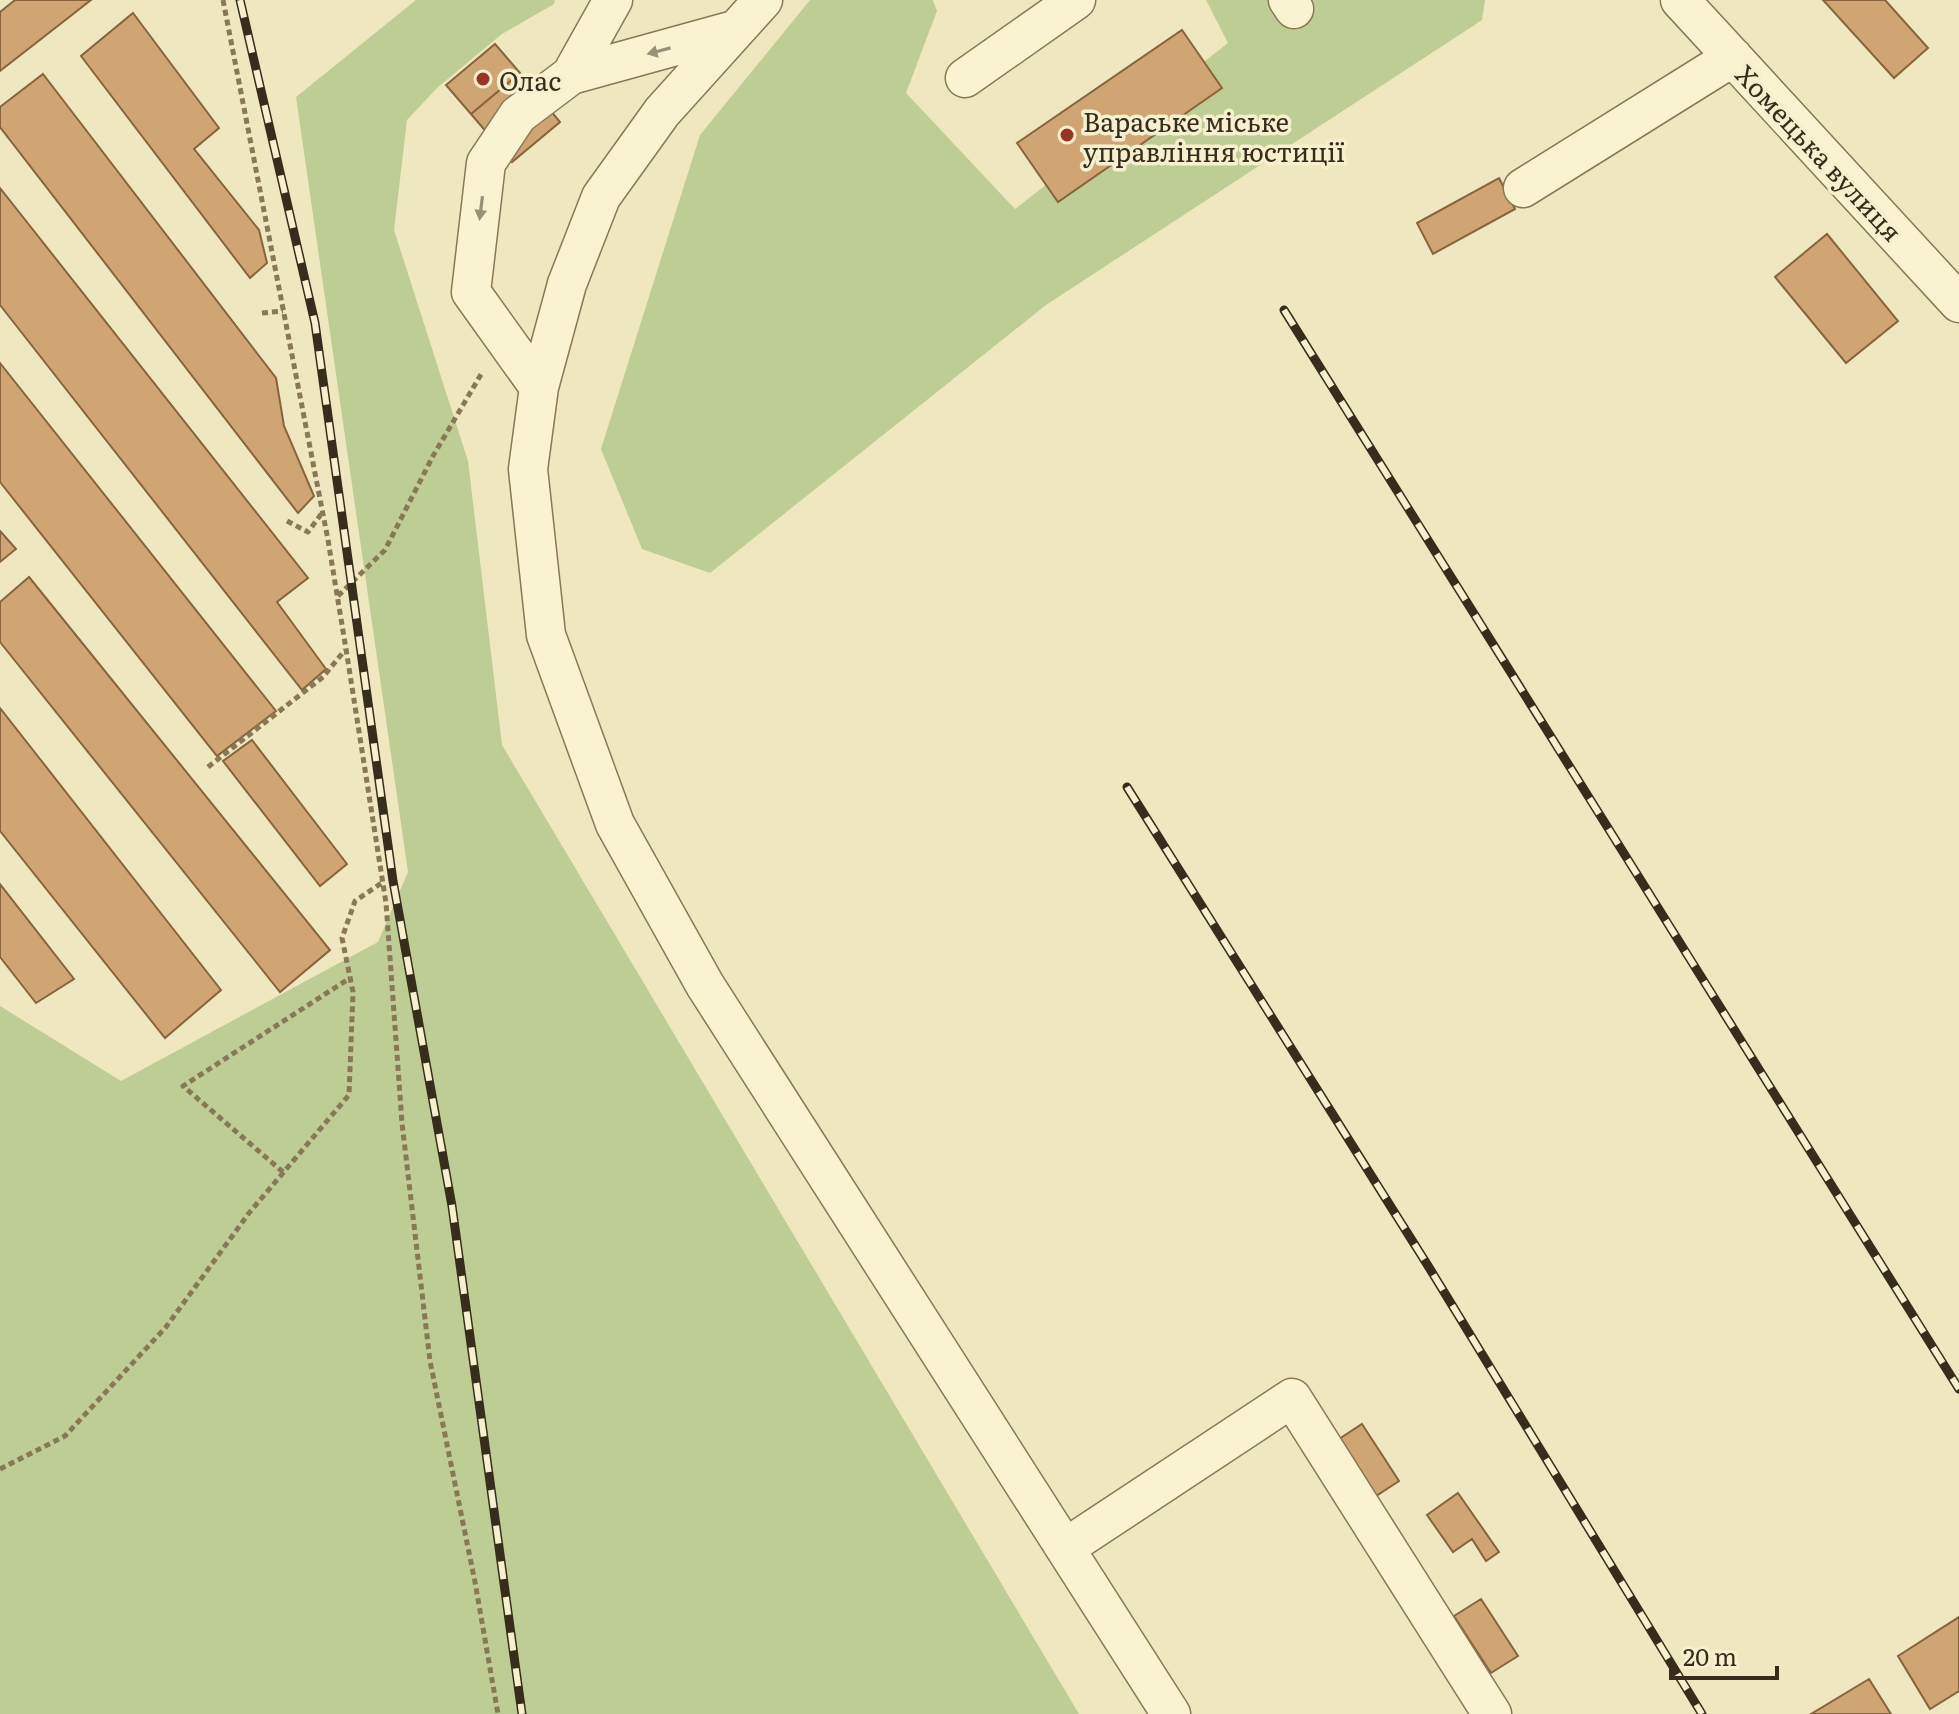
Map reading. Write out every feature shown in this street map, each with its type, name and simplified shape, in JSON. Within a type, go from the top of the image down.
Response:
[{"type":"street","points":[[571,75],[613,0]]},
{"type":"street","points":[[763,0],[662,112],[601,197],[567,284],[539,387],[528,469],[546,635],[615,824],[705,985],[1171,1714]]},
{"type":"street","points":[[965,78],[1076,0]]},
{"type":"street","name":"Хомецька вулиця","points":[[1680,0],[1959,303]]},
{"type":"street","points":[[539,387],[471,292],[486,163],[518,115],[571,75],[734,30]]},
{"type":"street","points":[[1523,188],[1733,57]]},
{"type":"street","points":[[1065,1548],[1292,1398],[1492,1714]]},
{"type":"path","points":[[223,0],[346,649],[383,882],[402,1123],[430,1361],[498,1714]]},
{"type":"path","points":[[262,313],[283,311]]},
{"type":"path","points":[[337,597],[385,550],[433,456],[503,337]]},
{"type":"path","points":[[287,521],[308,532],[322,513]]},
{"type":"path","points":[[208,767],[323,677],[346,649]]},
{"type":"path","points":[[0,1469],[65,1436],[166,1327],[249,1213],[349,1095],[353,992],[342,938],[355,901],[383,882]]},
{"type":"path","points":[[283,1173],[183,1086],[350,978]]},
{"type":"green space","points":[[416,0],[555,0],[554,4],[502,34],[437,88],[407,120],[394,230],[468,461],[502,745],[1079,1714],[0,1714],[0,1006],[121,1081],[378,942],[408,872],[296,97]]},
{"type":"green space","points":[[810,0],[933,0],[937,11],[906,93],[1015,209],[1228,43],[1206,0],[1485,0],[1482,20],[1046,305],[710,573],[642,549],[601,449],[700,135]]},
{"type":"building","points":[[15,0],[91,0],[0,71],[0,12]]},
{"type":"building","points":[[1823,0],[1885,0],[1928,48],[1894,78]]},
{"type":"building","points":[[133,13],[219,128],[194,149],[259,230],[267,263],[250,278],[81,56]]},
{"type":"building","points":[[1182,30],[1222,88],[1058,202],[1017,143]]},
{"type":"building","name":"Олас","points":[[495,44],[520,73],[471,114],[446,85]]},
{"type":"building","points":[[520,73],[560,122],[512,162],[471,114]]},
{"type":"building","points":[[43,74],[276,378],[284,426],[314,496],[298,513],[0,127],[0,107]]},
{"type":"building","points":[[1499,178],[1515,209],[1433,254],[1417,223]]},
{"type":"building","points":[[0,188],[308,578],[277,602],[326,669],[302,690],[0,305]]},
{"type":"building","points":[[1827,234],[1898,321],[1846,363],[1775,277]]},
{"type":"building","points":[[0,363],[276,711],[217,756],[0,482]]},
{"type":"building","points":[[0,531],[16,549],[0,562]]},
{"type":"building","points":[[29,577],[330,950],[280,992],[0,642],[0,602]]},
{"type":"building","points":[[0,708],[221,990],[165,1038],[0,831]]},
{"type":"building","points":[[252,740],[347,864],[320,886],[223,761]]},
{"type":"building","points":[[0,884],[74,979],[36,1003],[0,957]]},
{"type":"building","points":[[1362,1424],[1399,1481],[1373,1498],[1336,1441]]},
{"type":"building","points":[[1458,1493],[1499,1552],[1486,1561],[1472,1539],[1453,1552],[1427,1515]]},
{"type":"building","points":[[1481,1599],[1518,1656],[1491,1673],[1454,1616]]},
{"type":"building","points":[[1959,1617],[1959,1691],[1930,1709],[1898,1656]]},
{"type":"building","points":[[1869,1679],[1891,1714],[1811,1714]]},
{"type":"railway","points":[[240,0],[315,323],[393,881],[452,1206],[522,1714]]},
{"type":"railway","points":[[1284,310],[1959,1389]]},
{"type":"railway","points":[[1127,787],[1430,1269],[1702,1714]]},
{"type":"place","name":"Олас","points":[[483,79]]},
{"type":"place","name":"Вараське міське управління юстиції","points":[[1067,135]]}]
